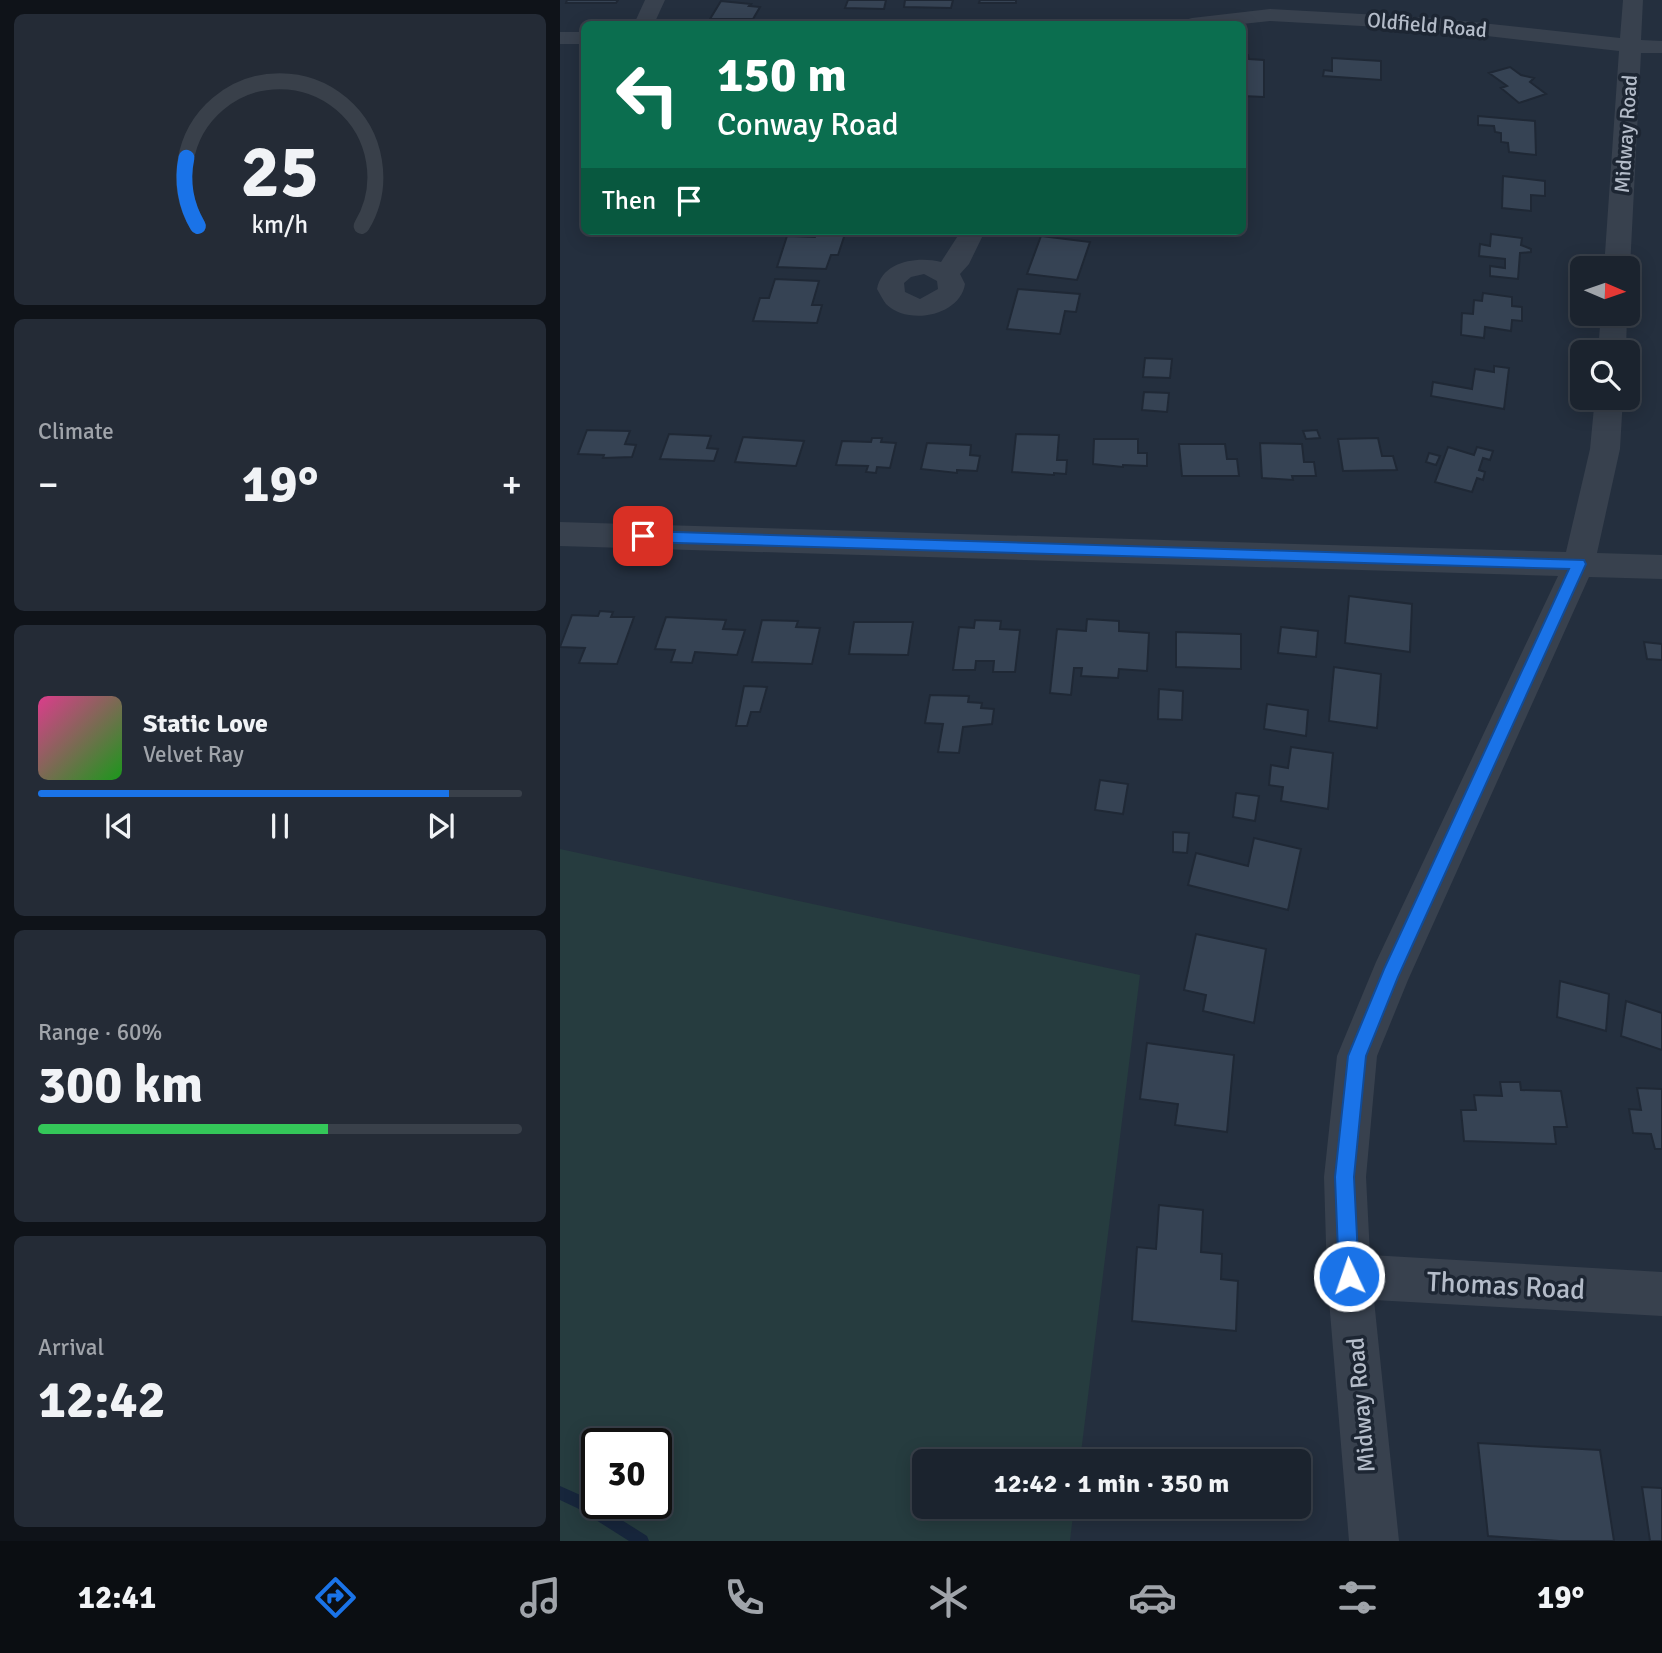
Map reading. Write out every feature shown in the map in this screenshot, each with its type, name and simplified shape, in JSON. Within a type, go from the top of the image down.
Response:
[{"type":"street","points":[[645,21],[655,0]]},
{"type":"street","name":"Midway Road","points":[[1618,256],[1633,0]]},
{"type":"street","name":"Oldfield Road","points":[[1206,21],[1270,7],[1662,47]]},
{"type":"street","points":[[560,38],[581,38]]},
{"type":"street","points":[[945,272],[956,264],[971,235]]},
{"type":"street","name":"Midway Road","points":[[1374,1541],[1349,1276],[1345,1177],[1357,1056],[1390,975],[1578,564],[1605,449],[1608,410]]},
{"type":"street","points":[[560,534],[1662,567]]},
{"type":"street","name":"Thomas Road","points":[[1349,1276],[1662,1294]]},
{"type":"green space","points":[[560,849],[1140,975],[1081,1449],[912,1449],[912,1519],[1073,1519],[1070,1541],[560,1541]]},
{"type":"building","points":[[567,0],[618,0],[616,3],[566,3]]},
{"type":"building","points":[[848,0],[886,0],[884,9],[845,8]]},
{"type":"building","points":[[905,0],[953,0],[951,8],[904,7]]},
{"type":"building","points":[[980,0],[1016,0],[1016,3],[979,3]]},
{"type":"building","points":[[721,1],[760,7],[753,19],[710,19]]},
{"type":"building","points":[[1246,55],[1249,59],[1264,60],[1264,97],[1246,96]]},
{"type":"building","points":[[1332,58],[1381,61],[1381,80],[1323,76],[1324,70],[1332,71]]},
{"type":"building","points":[[1510,67],[1521,75],[1534,78],[1530,82],[1546,94],[1519,103],[1501,88],[1507,86],[1489,73]]},
{"type":"building","points":[[1478,116],[1535,121],[1536,155],[1509,152],[1508,143],[1501,142],[1501,133],[1495,132],[1494,126],[1478,125]]},
{"type":"building","points":[[1503,176],[1545,181],[1545,196],[1531,195],[1531,211],[1502,208]]},
{"type":"building","points":[[1491,234],[1522,238],[1521,245],[1531,249],[1531,252],[1520,253],[1518,279],[1490,276],[1490,266],[1505,268],[1505,259],[1479,256],[1480,244],[1490,246]]},
{"type":"building","points":[[845,235],[838,255],[831,255],[826,269],[777,267],[787,236]]},
{"type":"building","points":[[1041,236],[1090,242],[1077,280],[1027,274]]},
{"type":"building","points":[[775,279],[819,281],[812,305],[822,305],[817,323],[753,321],[760,298],[769,298]]},
{"type":"building","points":[[1018,289],[1080,294],[1076,312],[1065,311],[1060,334],[1007,329]]},
{"type":"building","points":[[1483,293],[1512,297],[1512,306],[1522,307],[1522,321],[1512,320],[1511,331],[1485,327],[1484,338],[1461,335],[1462,313],[1473,314],[1474,300],[1482,301]]},
{"type":"building","points":[[1145,358],[1172,359],[1170,378],[1143,377]]},
{"type":"building","points":[[1494,366],[1509,368],[1504,409],[1431,396],[1433,382],[1472,389],[1475,369],[1494,372]]},
{"type":"building","points":[[1144,392],[1169,393],[1167,412],[1142,410]]},
{"type":"building","points":[[587,430],[630,431],[625,444],[636,445],[632,457],[603,458],[604,455],[578,454]]},
{"type":"building","points":[[1317,430],[1320,438],[1306,439],[1303,431]]},
{"type":"building","points":[[669,434],[711,436],[707,448],[718,449],[714,461],[660,459]]},
{"type":"building","points":[[1016,434],[1059,435],[1057,460],[1067,460],[1066,474],[1012,472]]},
{"type":"building","points":[[743,437],[804,441],[796,466],[735,462]]},
{"type":"building","points":[[872,438],[896,443],[890,468],[877,467],[876,473],[866,472],[868,466],[836,465],[842,441],[871,442]]},
{"type":"building","points":[[1378,438],[1382,456],[1393,456],[1397,470],[1343,471],[1338,439]]},
{"type":"building","points":[[1094,439],[1138,439],[1138,453],[1147,453],[1147,466],[1093,464]]},
{"type":"building","points":[[927,443],[971,445],[970,455],[980,456],[977,471],[957,470],[957,473],[921,469]]},
{"type":"building","points":[[1260,443],[1302,444],[1304,462],[1314,462],[1316,476],[1292,476],[1293,480],[1262,478]]},
{"type":"building","points":[[1179,444],[1225,444],[1227,459],[1237,459],[1239,476],[1182,476]]},
{"type":"building","points":[[1448,447],[1474,455],[1477,447],[1493,451],[1490,460],[1483,458],[1479,470],[1485,472],[1483,480],[1477,478],[1472,492],[1435,482]]},
{"type":"building","points":[[1429,453],[1440,456],[1436,465],[1426,462]]},
{"type":"building","points":[[1349,596],[1412,604],[1410,652],[1345,643]]},
{"type":"building","points":[[600,611],[613,612],[611,617],[634,617],[617,664],[579,663],[585,648],[560,647],[572,615],[598,616]]},
{"type":"building","points":[[666,617],[726,620],[723,629],[745,630],[737,655],[695,652],[692,663],[671,662],[675,650],[655,649]]},
{"type":"building","points":[[1087,619],[1119,621],[1119,631],[1149,633],[1147,671],[1119,669],[1118,678],[1081,676],[1082,668],[1074,668],[1071,695],[1050,693],[1057,629],[1086,631]]},
{"type":"building","points":[[762,620],[798,621],[796,627],[820,628],[812,664],[752,662]]},
{"type":"building","points":[[975,620],[1001,621],[1000,629],[1020,630],[1015,672],[993,672],[994,661],[976,661],[975,670],[953,670],[959,627],[974,628]]},
{"type":"building","points":[[854,622],[913,622],[908,655],[849,654]]},
{"type":"building","points":[[1281,627],[1318,631],[1316,657],[1278,653]]},
{"type":"building","points":[[1176,632],[1241,634],[1241,669],[1176,667]]},
{"type":"building","points":[[1644,642],[1662,644],[1662,660],[1647,659]]},
{"type":"building","points":[[1334,667],[1381,674],[1377,728],[1329,721]]},
{"type":"building","points":[[744,686],[767,687],[760,712],[751,712],[747,726],[736,726]]},
{"type":"building","points":[[1159,689],[1183,691],[1182,720],[1158,719]]},
{"type":"building","points":[[930,695],[969,696],[968,702],[982,703],[981,708],[994,709],[992,724],[963,727],[959,753],[938,752],[943,724],[925,723]]},
{"type":"building","points":[[1267,704],[1308,710],[1306,736],[1264,729]]},
{"type":"building","points":[[1291,747],[1333,753],[1328,809],[1281,801],[1283,787],[1269,785],[1271,765],[1288,768]]},
{"type":"building","points":[[1100,780],[1128,784],[1123,814],[1095,810]]},
{"type":"building","points":[[1236,793],[1259,796],[1255,821],[1233,817]]},
{"type":"building","points":[[1173,832],[1189,833],[1187,853],[1173,852]]},
{"type":"building","points":[[1254,838],[1301,849],[1288,910],[1188,885],[1196,853],[1248,866]]},
{"type":"building","points":[[1196,934],[1266,949],[1254,1023],[1203,1011],[1206,995],[1184,990]]},
{"type":"building","points":[[1560,981],[1609,994],[1606,1031],[1557,1017]]},
{"type":"building","points":[[1626,1001],[1662,1013],[1662,1050],[1621,1036]]},
{"type":"building","points":[[1147,1043],[1234,1055],[1227,1132],[1175,1125],[1178,1104],[1140,1099]]},
{"type":"building","points":[[1500,1082],[1520,1082],[1521,1090],[1561,1091],[1567,1127],[1554,1127],[1556,1144],[1464,1141],[1461,1110],[1476,1110],[1474,1095],[1502,1096]]},
{"type":"building","points":[[1637,1088],[1662,1089],[1662,1149],[1655,1149],[1651,1134],[1633,1133],[1629,1109],[1641,1110]]},
{"type":"building","points":[[1159,1205],[1203,1210],[1201,1252],[1222,1254],[1221,1279],[1238,1281],[1236,1331],[1132,1321],[1137,1247],[1156,1249]]},
{"type":"building","points":[[1478,1443],[1600,1450],[1614,1541],[1559,1541],[1488,1536]]},
{"type":"building","points":[[1642,1487],[1662,1488],[1662,1541],[1650,1541]]},
{"type":"waterway","points":[[560,1493],[582,1503],[642,1541]]},
{"type":"route","points":[[643,536],[1578,564],[1390,975],[1357,1056],[1345,1177],[1349,1276]]}]
